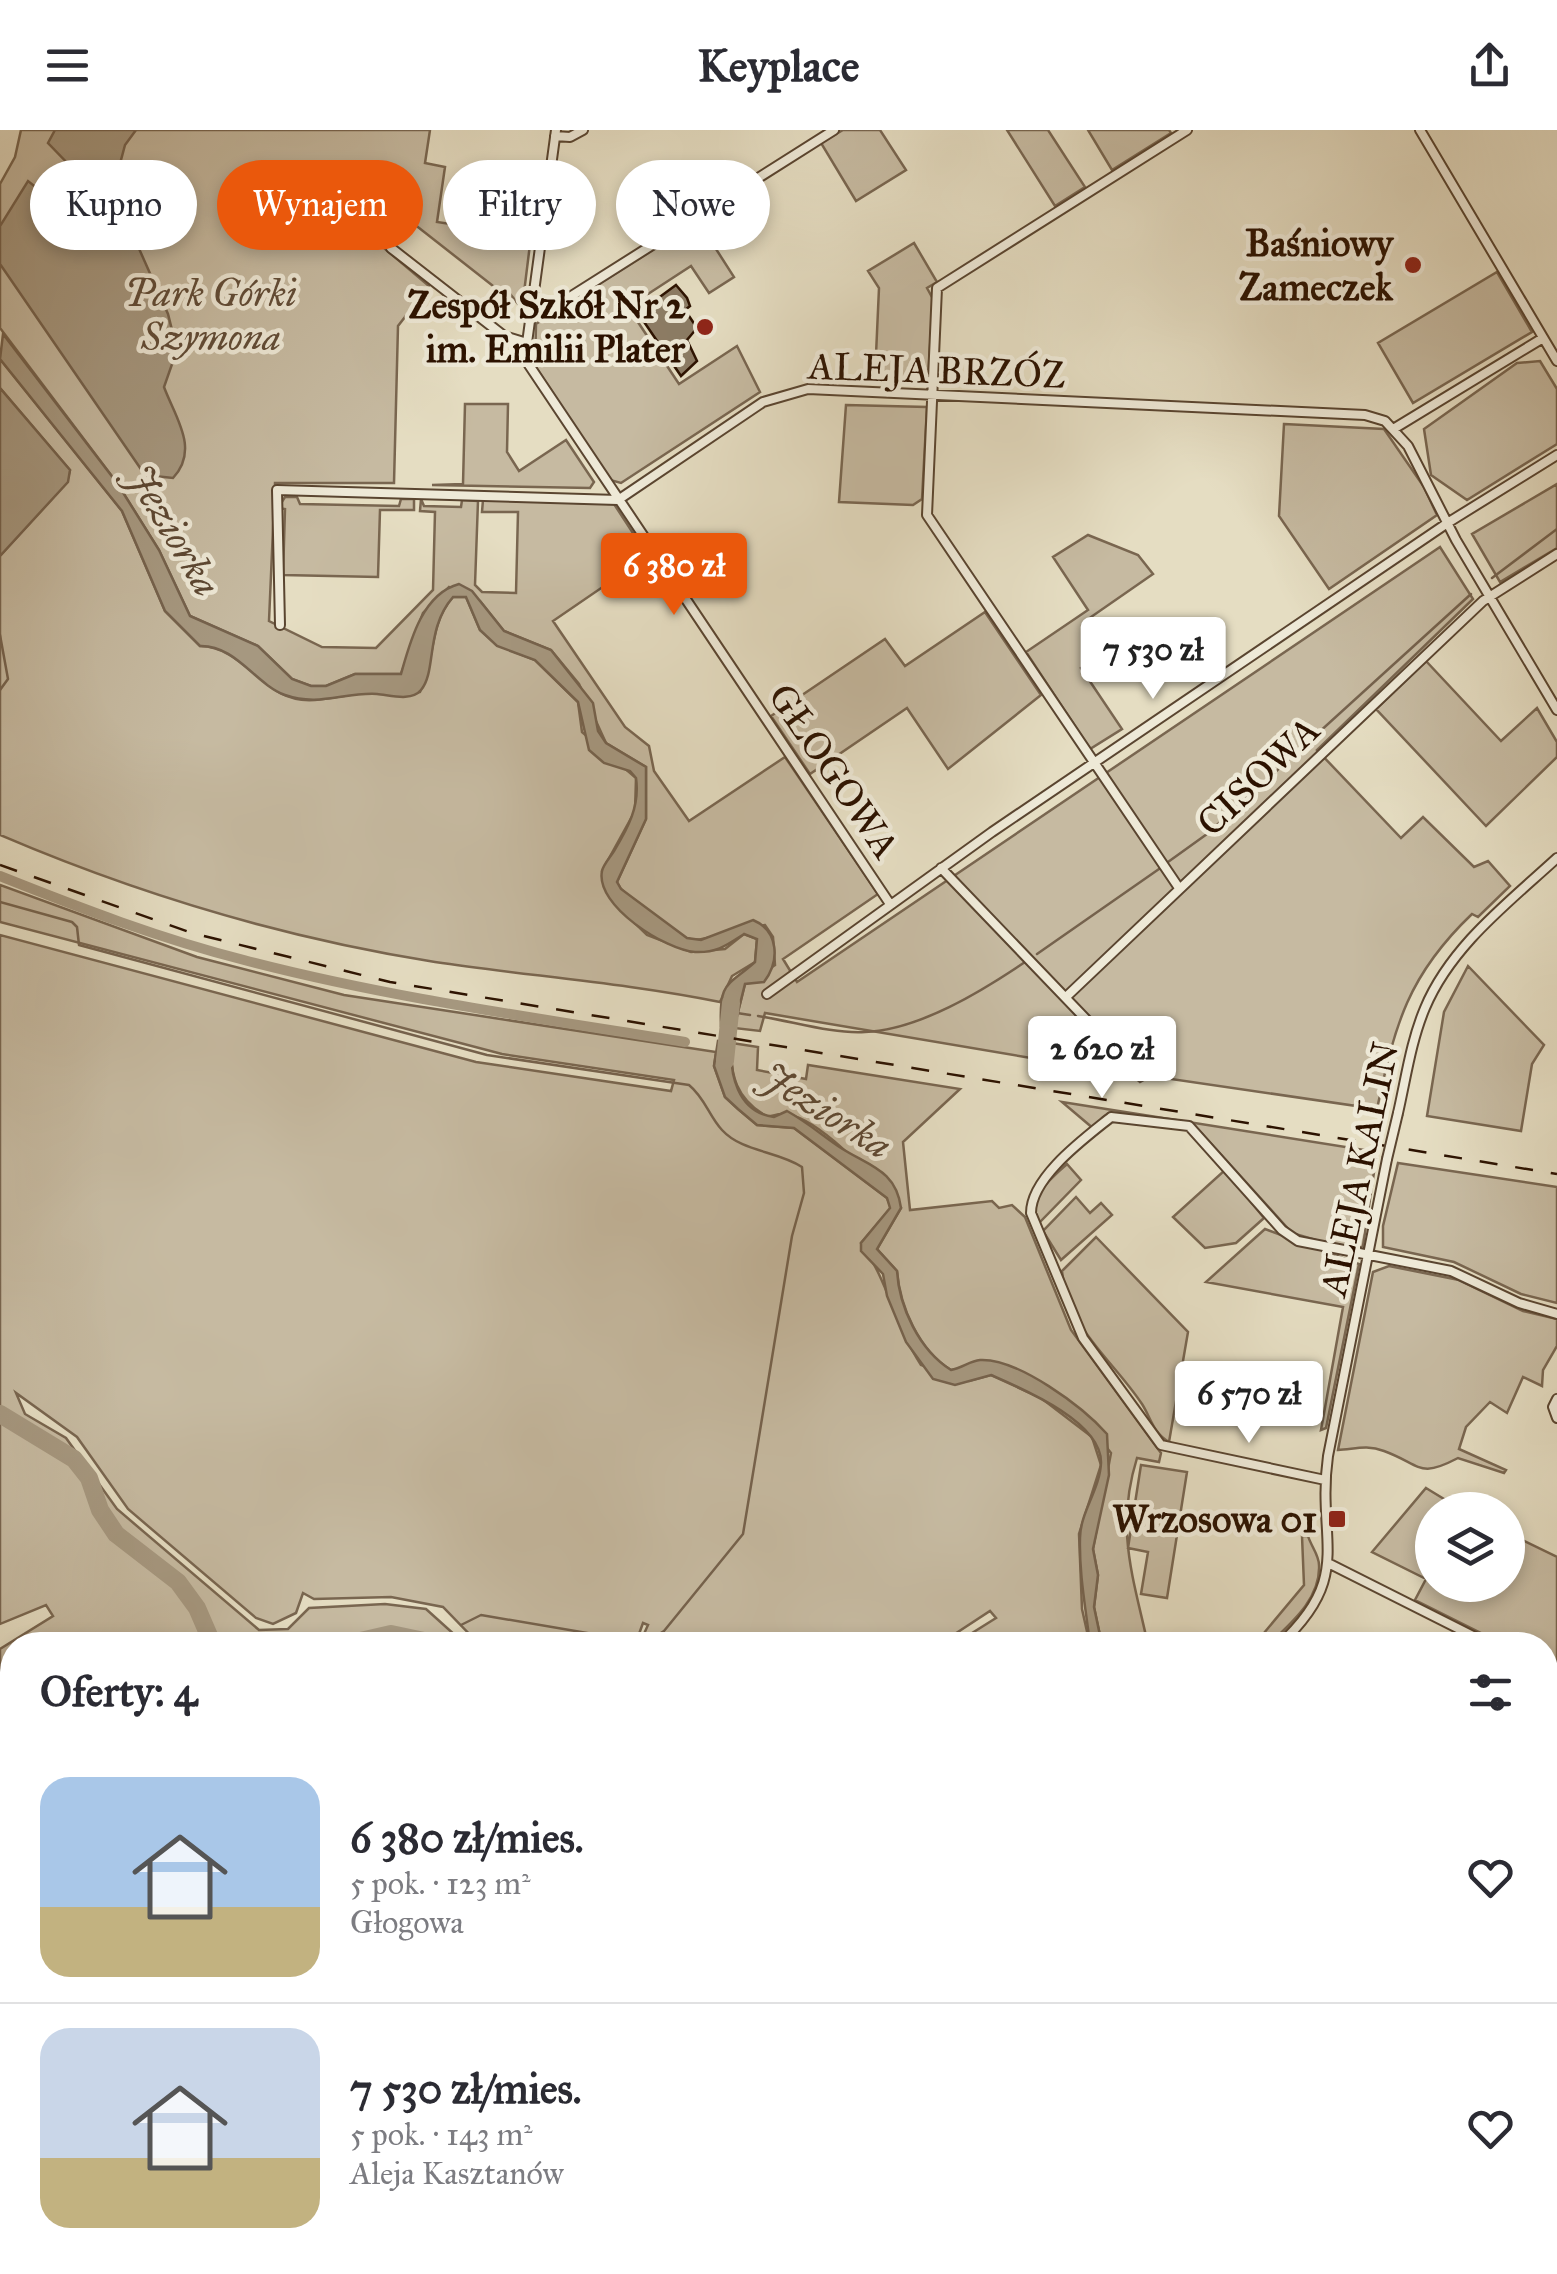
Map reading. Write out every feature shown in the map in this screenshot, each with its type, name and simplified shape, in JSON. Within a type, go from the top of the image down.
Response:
[{"type":"street","points":[[555,133],[570,137],[584,130]]},
{"type":"street","points":[[532,312],[551,309],[834,130]]},
{"type":"street","points":[[1179,888],[926,515],[937,288],[1187,130]]},
{"type":"street","points":[[1420,130],[1557,360]]},
{"type":"street","name":"GŁOGOWA","points":[[555,133],[527,343],[529,365],[536,381],[890,904]]},
{"type":"street","points":[[394,250],[504,336],[527,343]]},
{"type":"street","points":[[1543,338],[1395,428],[1488,596],[1557,710]]},
{"type":"street","name":"ALEJA BRZÓZ","points":[[618,500],[777,396],[808,390],[1366,415],[1395,428]]},
{"type":"street","points":[[767,994],[941,868],[1449,522],[1557,455]]},
{"type":"street","points":[[280,624],[277,490],[618,500]]},
{"type":"street","name":"CISOWA","points":[[1066,997],[1488,596],[1557,554]]},
{"type":"street","name":"ALEJA KALIN","points":[[1293,1632],[1313,1609],[1330,1564],[1325,1480],[1387,1158],[1418,1025],[1433,990],[1463,946],[1557,858]]},
{"type":"street","points":[[941,868],[1128,1063]]},
{"type":"street","points":[[1325,1480],[1167,1448],[1083,1338],[1030,1213],[1037,1188],[1112,1117],[1186,1124],[1282,1230],[1298,1241],[1452,1271],[1519,1303],[1557,1314]]},
{"type":"street","points":[[1555,1402],[1557,1418]]},
{"type":"street","points":[[1330,1564],[1465,1632]]},
{"type":"green space","name":"Park Górki Szymona","points":[[21,130],[430,130],[425,163],[443,167],[437,222],[443,223],[443,247],[423,231],[423,160],[217,160],[217,250],[386,250],[429,286],[398,326],[394,483],[275,483],[269,621],[322,647],[376,648],[433,590],[435,512],[420,511],[421,499],[424,506],[461,507],[462,500],[478,501],[475,585],[482,592],[516,593],[518,512],[482,512],[483,500],[614,504],[648,556],[553,621],[625,727],[649,746],[654,771],[689,821],[785,757],[878,894],[783,959],[797,982],[1440,547],[1473,599],[1317,750],[1401,838],[1423,817],[1474,867],[1488,861],[1510,886],[1478,917],[1472,914],[1450,936],[1419,980],[1398,1026],[1377,1109],[1151,1076],[1140,1082],[1132,1075],[765,1013],[760,1031],[734,1028],[745,984],[775,965],[773,937],[765,925],[702,939],[680,936],[658,923],[621,889],[617,882],[646,819],[646,767],[606,743],[579,684],[551,650],[504,631],[480,601],[449,587],[423,613],[401,674],[355,674],[326,686],[311,686],[292,679],[258,646],[190,616],[159,550],[117,483],[0,328],[0,184],[15,157]]},
{"type":"green space","points":[[843,130],[880,130],[906,170],[856,201],[821,143]]},
{"type":"green space","points":[[1007,130],[1048,130],[1085,187],[1055,206]]},
{"type":"green space","points":[[1088,130],[1169,130],[1171,133],[1112,170]]},
{"type":"green space","points":[[914,243],[937,282],[927,288],[933,299],[928,379],[875,377],[879,288],[868,271]]},
{"type":"green space","points":[[447,250],[529,250],[522,309],[507,290],[502,293]]},
{"type":"green space","points":[[652,250],[717,250],[734,277],[709,293],[691,266],[628,307],[679,384],[737,346],[760,392],[621,483],[610,480],[535,366],[536,324]]},
{"type":"green space","points":[[1497,272],[1532,332],[1413,403],[1378,343]]},
{"type":"green space","points":[[0,359],[122,511],[165,611],[200,646],[223,651],[280,693],[309,700],[420,692],[445,608],[453,597],[466,597],[480,630],[497,645],[535,660],[578,702],[582,732],[636,778],[635,811],[602,871],[616,905],[647,935],[691,952],[725,949],[744,934],[757,939],[755,962],[732,976],[720,1002],[435,962],[323,940],[213,912],[106,877],[0,835],[0,556],[67,482],[70,470],[0,388]]},
{"type":"green space","points":[[1540,361],[1557,389],[1557,444],[1467,500],[1431,475],[1424,429],[1517,363]]},
{"type":"green space","points":[[465,404],[508,404],[507,452],[519,471],[566,440],[594,482],[590,488],[432,485],[463,484]]},
{"type":"green space","points":[[846,405],[927,407],[922,499],[913,505],[839,502]]},
{"type":"green space","points":[[1284,424],[1384,429],[1424,487],[1437,515],[1329,589],[1279,516]]},
{"type":"green space","points":[[1557,484],[1557,548],[1500,582],[1472,534]]},
{"type":"green space","points":[[285,497],[297,497],[300,504],[399,506],[401,499],[414,499],[414,510],[380,510],[378,577],[283,575],[285,509],[278,508]]},
{"type":"green space","points":[[1088,535],[1138,555],[1153,574],[1091,617],[1111,647],[1081,668],[1122,729],[1090,749],[1026,652],[1088,610],[1053,557]]},
{"type":"green space","points":[[985,612],[1041,695],[948,769],[907,708],[810,774],[771,716],[885,639],[905,666]]},
{"type":"green space","points":[[1426,661],[1501,741],[1537,708],[1557,742],[1557,757],[1486,826],[1376,709]]},
{"type":"green space","points":[[0,885],[197,957],[344,995],[716,1052],[714,1066],[725,1097],[738,1109],[757,1125],[794,1128],[887,1198],[891,1208],[861,1243],[921,1365],[969,1381],[991,1375],[1041,1398],[1092,1437],[1101,1465],[1079,1534],[1082,1609],[1087,1632],[974,1632],[996,1618],[990,1611],[958,1632],[645,1632],[648,1625],[643,1623],[640,1632],[467,1632],[443,1607],[391,1597],[314,1599],[303,1593],[296,1613],[273,1624],[256,1618],[128,1509],[77,1437],[16,1393],[25,1414],[66,1438],[117,1509],[259,1630],[288,1629],[309,1608],[385,1604],[426,1609],[452,1632],[27,1632],[53,1616],[46,1605],[0,1624],[0,935],[476,1062],[671,1091],[674,1080],[502,1054],[0,922]]},
{"type":"green space","points":[[1468,966],[1544,1045],[1532,1064],[1521,1131],[1427,1116],[1444,1012]]},
{"type":"green space","points":[[732,1043],[758,1047],[757,1070],[806,1079],[808,1065],[960,1089],[903,1142],[910,1210],[992,1201],[999,1208],[1012,1205],[1025,1217],[1071,1330],[1161,1453],[1159,1462],[1137,1458],[1127,1507],[1132,1574],[1145,1632],[1099,1632],[1094,1607],[1098,1575],[1093,1549],[1111,1453],[1078,1413],[1044,1384],[1003,1368],[951,1370],[929,1351],[907,1313],[897,1271],[877,1249],[901,1208],[846,1151],[812,1124],[796,1116],[766,1116],[756,1109],[742,1094],[732,1066]]},
{"type":"green space","points":[[1062,1102],[1377,1152],[1363,1246],[1353,1251],[1292,1233],[1195,1126],[1121,1114],[1111,1115],[1094,1129]]},
{"type":"green space","points":[[1398,1163],[1557,1187],[1557,1303],[1521,1294],[1454,1262],[1383,1247],[1383,1226]]},
{"type":"green space","points":[[1067,1164],[1081,1180],[1039,1223],[1035,1214],[1037,1198]]},
{"type":"green space","points":[[1225,1170],[1264,1218],[1236,1243],[1205,1248],[1173,1217]]},
{"type":"green space","points":[[1076,1197],[1090,1213],[1101,1203],[1112,1215],[1061,1260],[1043,1231]]},
{"type":"green space","points":[[1265,1229],[1359,1264],[1326,1428],[1321,1430],[1343,1307],[1206,1282]]},
{"type":"green space","points":[[1096,1237],[1188,1332],[1169,1442],[1156,1430],[1142,1404],[1081,1326],[1065,1291],[1062,1271]]},
{"type":"green space","points":[[1389,1266],[1459,1280],[1523,1311],[1557,1319],[1557,1346],[1543,1370],[1542,1386],[1523,1377],[1507,1413],[1490,1402],[1466,1427],[1459,1449],[1506,1470],[1504,1473],[1458,1458],[1427,1469],[1377,1449],[1338,1450],[1373,1272]]},
{"type":"green space","points":[[1141,1465],[1187,1472],[1167,1598],[1141,1594],[1148,1552],[1128,1548]]},
{"type":"green space","points":[[1415,1501],[1415,1574],[1372,1552]]},
{"type":"green space","points":[[1302,1536],[1308,1536],[1319,1561],[1315,1589],[1282,1632],[1265,1632],[1304,1585]]},
{"type":"green space","points":[[1525,1541],[1557,1557],[1557,1632],[1479,1632],[1419,1602],[1525,1602]]},
{"type":"shaded area","points":[[55,130],[136,130],[125,145],[121,160],[64,160],[48,143]]},
{"type":"shaded area","points":[[28,181],[30,250],[140,250],[168,314],[177,350],[164,387],[185,444],[185,456],[173,478],[145,475],[0,264],[0,226]]},
{"type":"shaded area","points":[[3,334],[117,483],[159,550],[190,616],[258,646],[292,679],[311,686],[326,686],[355,674],[401,674],[427,608],[446,589],[459,584],[472,591],[504,631],[551,650],[593,703],[598,731],[606,743],[646,767],[646,819],[617,882],[621,889],[687,938],[701,940],[753,920],[772,939],[773,965],[764,982],[745,984],[734,1028],[721,1026],[723,993],[731,981],[755,962],[757,939],[744,934],[716,950],[682,949],[635,924],[610,898],[602,871],[632,816],[636,778],[630,771],[604,763],[589,750],[578,702],[535,660],[497,646],[480,630],[466,597],[453,597],[444,609],[426,682],[412,696],[297,698],[274,690],[224,652],[200,646],[165,611],[122,511],[0,359]]},
{"type":"shaded area","points":[[0,388],[70,470],[68,482],[0,556]]},
{"type":"shaded area","points":[[718,1041],[732,1043],[734,1078],[751,1108],[774,1117],[787,1111],[887,1177],[901,1208],[877,1249],[897,1271],[907,1313],[929,1351],[951,1370],[980,1360],[995,1361],[1031,1375],[1066,1398],[1107,1434],[1109,1475],[1093,1549],[1098,1575],[1094,1607],[1099,1632],[1088,1632],[1080,1552],[1083,1519],[1101,1463],[1089,1434],[1058,1409],[991,1375],[955,1385],[933,1379],[906,1342],[887,1296],[883,1274],[861,1251],[861,1243],[890,1208],[887,1198],[794,1128],[757,1125],[725,1097],[714,1066]]},
{"type":"building","name":"Zespół Szkół Nr 2 im. Emilii Plater","points":[[676,285],[687,298],[690,306],[685,310],[697,328],[687,340],[697,361],[681,376],[638,313]]},
{"type":"waterway","points":[[1492,578],[1557,529]]},
{"type":"waterway","points":[[1168,862],[1207,834],[1471,594]]},
{"type":"waterway","points":[[0,635],[8,679],[0,690]]},
{"type":"waterway","points":[[1037,954],[1159,869]]},
{"type":"waterway","points":[[0,876],[151,933],[299,973],[464,1006],[685,1042]]},
{"type":"waterway","points":[[0,902],[72,922],[77,927],[79,945],[487,1055],[689,1085],[730,1137],[802,1167],[804,1193],[792,1236],[743,1534],[662,1632]]},
{"type":"waterway","points":[[758,1016],[839,1031],[886,1030],[949,1007],[1025,962]]},
{"type":"waterway","name":"Jeziorka","points":[[725,1061],[731,1003]]},
{"type":"waterway","points":[[737,1013],[750,1015]]},
{"type":"waterway","points":[[0,1414],[74,1459],[89,1478],[100,1510],[116,1534],[178,1582],[197,1608],[207,1632]]},
{"type":"waterway","points":[[461,1625],[481,1615],[581,1632]]},
{"type":"railway","points":[[0,865],[192,933],[390,982],[1557,1174]]},
{"type":"place","name":"Baśniowy Zameczek","points":[[1413,265]]},
{"type":"place","name":"Zespół Szkół Nr 2 im. Emilii Plater","points":[[705,327]]},
{"type":"place","name":"Wrzosowa 01","points":[[1337,1519]]}]
